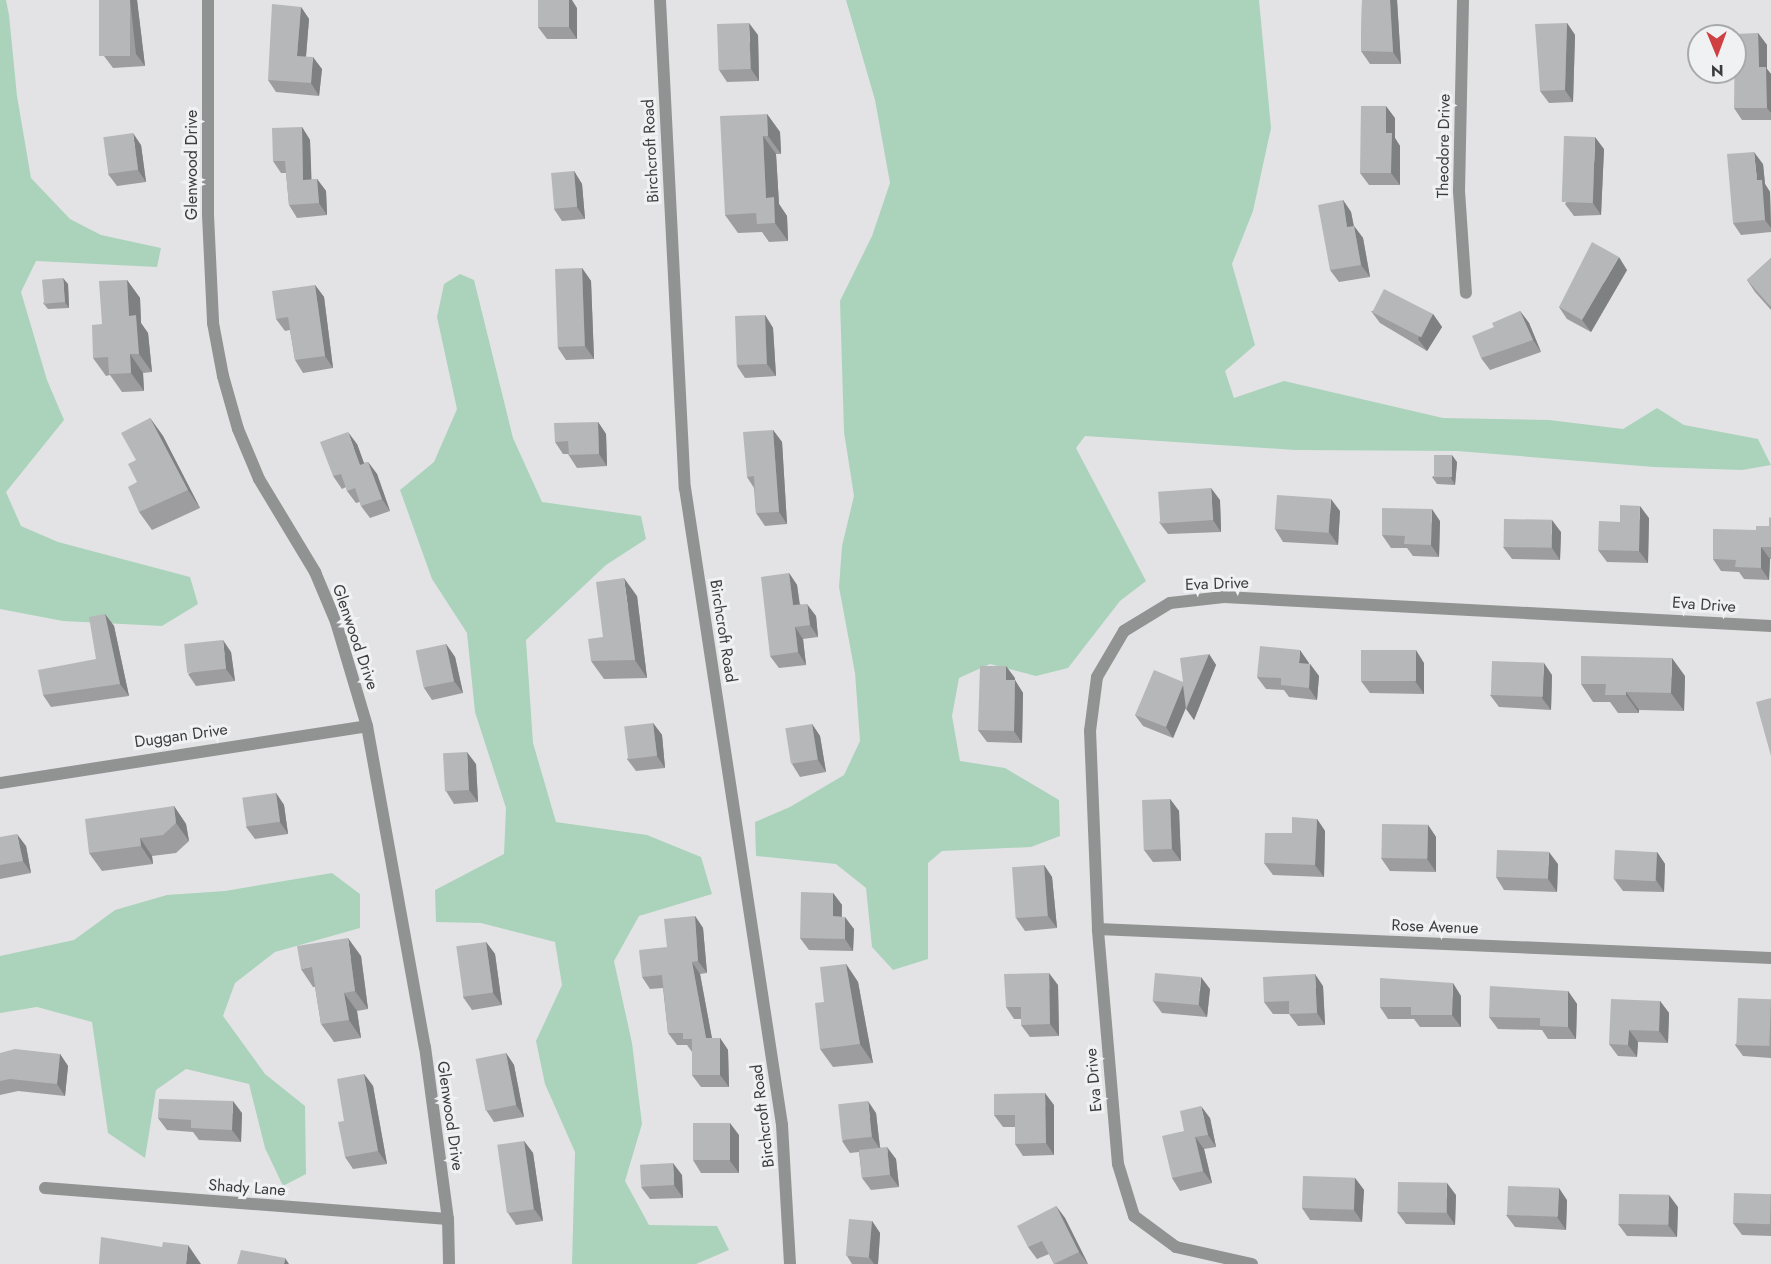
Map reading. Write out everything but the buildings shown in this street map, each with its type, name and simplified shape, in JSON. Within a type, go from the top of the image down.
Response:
[{"type":"street","name":"Glenwood Drive","points":[[208,0],[208,215],[213,323],[223,376],[238,429],[259,479],[315,572],[336,622],[367,726],[424,1047],[448,1219],[449,1264]]},
{"type":"street","name":"Birchcroft Road","points":[[660,0],[685,488],[782,1125],[790,1264]]},
{"type":"street","name":"Theodore Drive","points":[[1463,0],[1458,191],[1466,293]]},
{"type":"street","name":"Eva Drive","points":[[1252,1264],[1176,1247],[1163,1238],[1134,1216],[1118,1164],[1098,929],[1090,730],[1097,677],[1124,631],[1170,603],[1224,597],[1771,626]]},
{"type":"street","name":"Duggan Drive","points":[[0,783],[367,726]]},
{"type":"street","name":"Rose Avenue","points":[[1098,929],[1771,958]]},
{"type":"street","name":"Shady Lane","points":[[45,1188],[448,1219]]},
{"type":"green space","points":[[0,0],[6,0],[9,15],[17,96],[31,178],[70,219],[101,235],[161,248],[157,267],[36,261],[21,292],[47,380],[64,420],[6,492],[21,526],[58,542],[190,577],[198,604],[162,626],[63,621],[0,609]]},
{"type":"green space","points":[[846,0],[1259,0],[1271,128],[1253,211],[1232,264],[1255,345],[1225,371],[1234,398],[1284,381],[1443,418],[1549,420],[1623,429],[1657,408],[1684,425],[1758,439],[1771,465],[1742,470],[1654,467],[1457,451],[1295,450],[1085,436],[1076,448],[1146,581],[1120,601],[1068,668],[1036,676],[990,664],[959,678],[952,716],[960,761],[1005,768],[1059,800],[1060,836],[1031,847],[942,851],[928,863],[928,959],[893,970],[872,947],[866,888],[836,864],[756,856],[755,822],[790,807],[844,775],[860,741],[855,673],[839,587],[842,546],[854,496],[844,432],[840,301],[872,236],[890,183],[875,100]]},
{"type":"green space","points":[[460,274],[474,280],[513,438],[542,502],[641,516],[646,539],[606,565],[526,640],[533,743],[556,822],[647,835],[701,857],[712,894],[639,916],[614,961],[632,1043],[642,1124],[625,1181],[649,1225],[717,1226],[729,1250],[696,1264],[572,1264],[575,1152],[545,1084],[536,1041],[562,985],[555,942],[481,923],[436,922],[435,890],[504,854],[506,808],[475,712],[467,633],[432,579],[400,490],[434,462],[457,409],[437,317],[444,284]]},
{"type":"green space","points":[[332,873],[360,894],[360,928],[275,952],[235,983],[223,1016],[265,1074],[305,1106],[306,1174],[283,1186],[265,1148],[249,1084],[186,1069],[156,1090],[145,1158],[108,1133],[92,1022],[37,1007],[0,1013],[0,956],[74,940],[115,910],[167,895],[225,891]]}]
